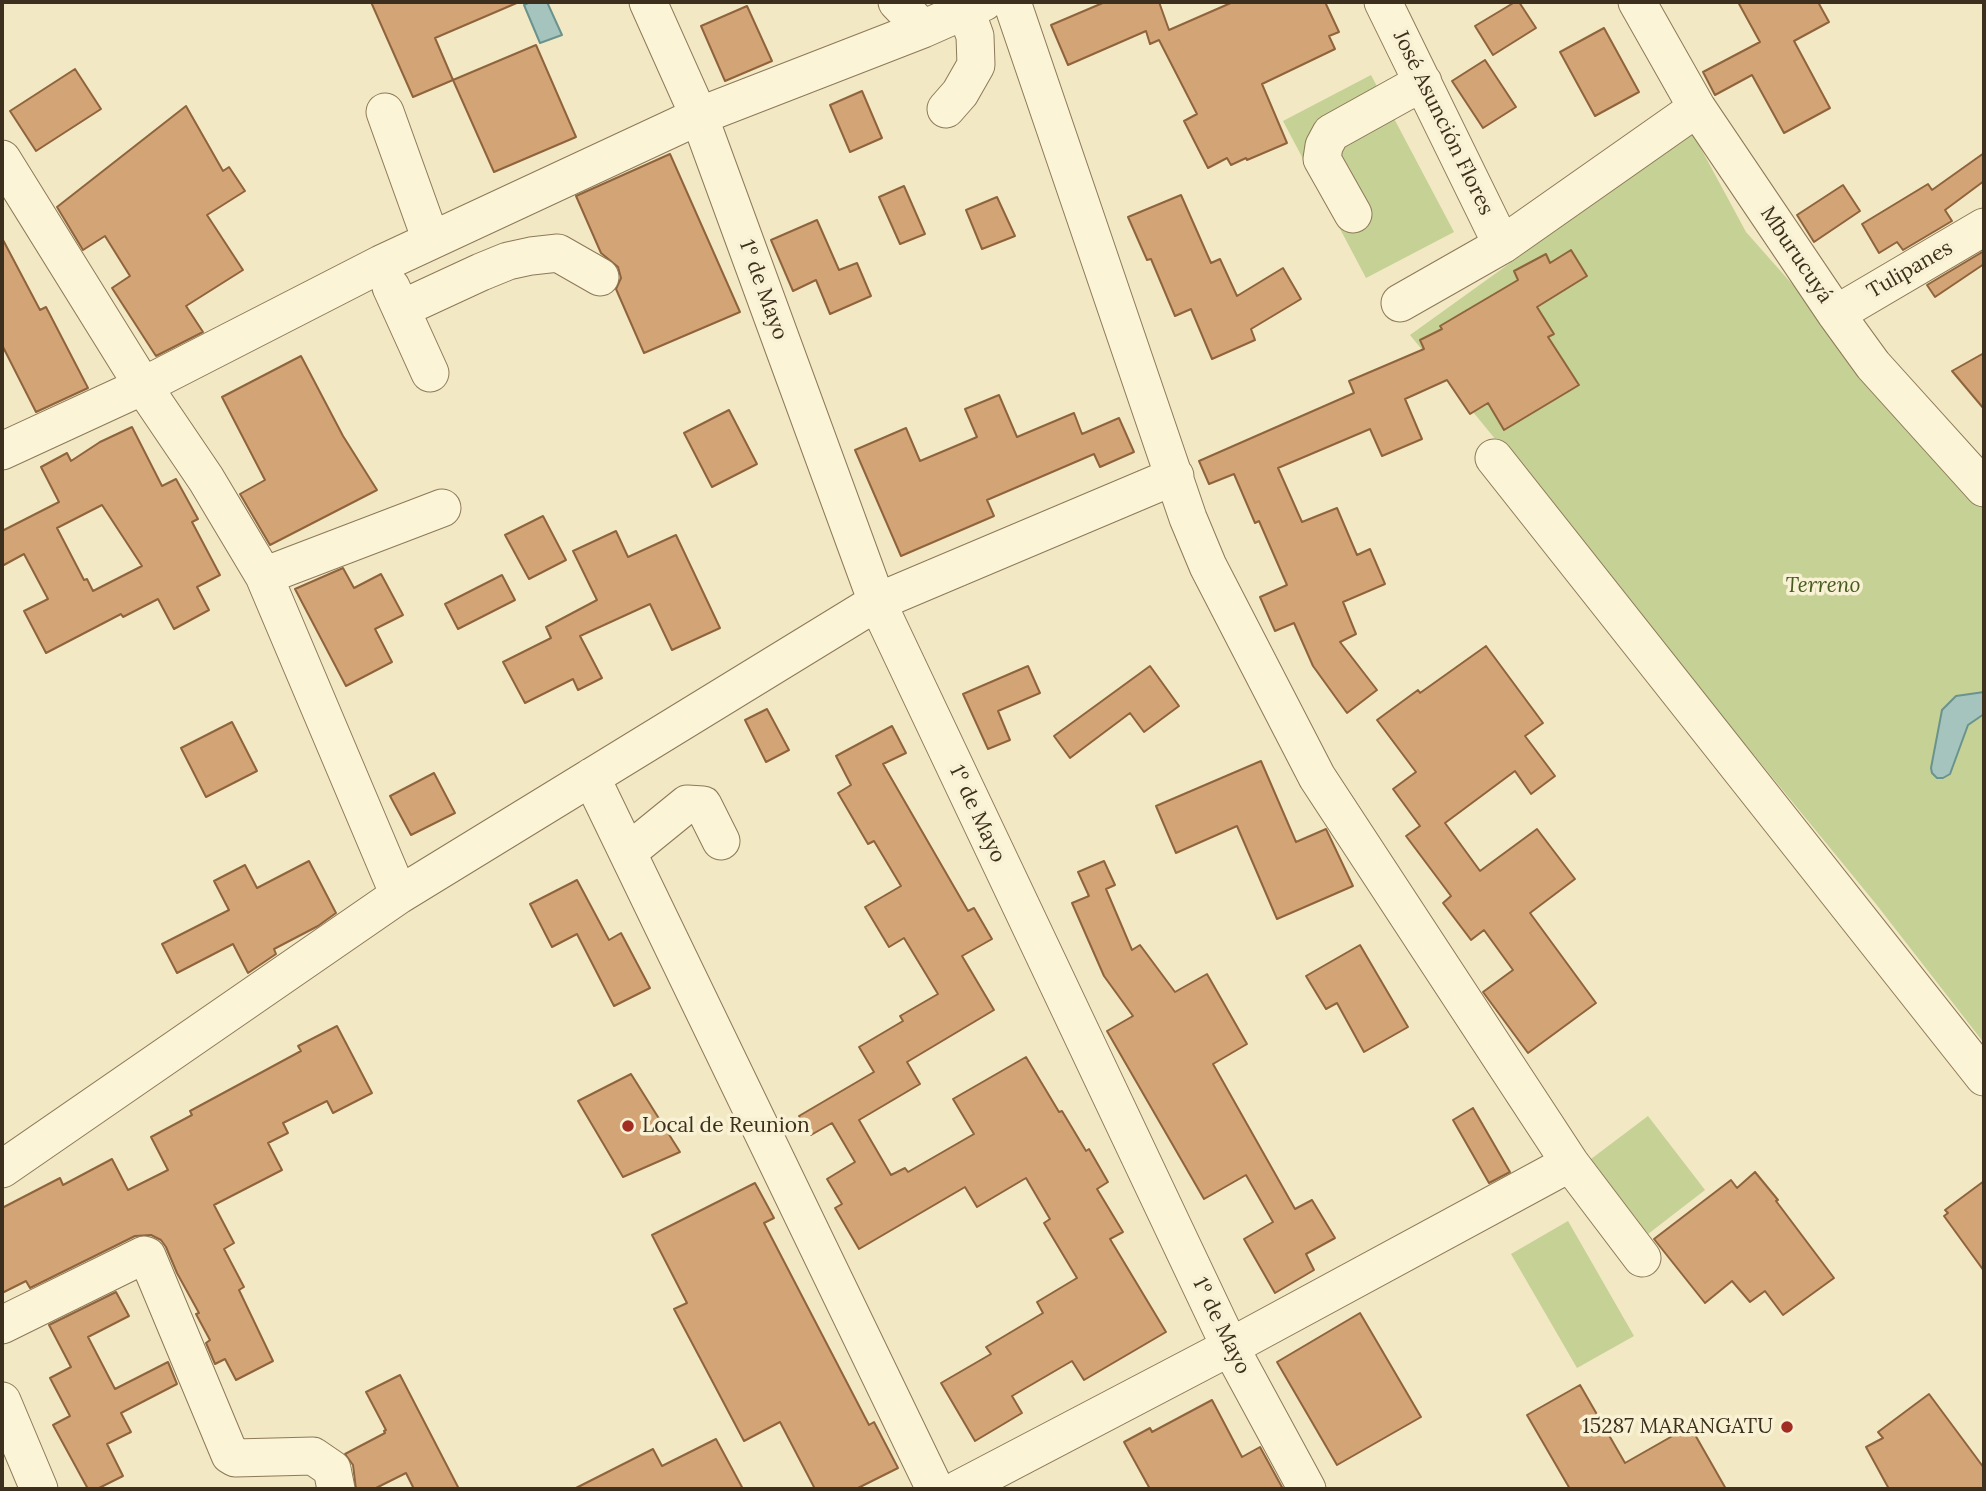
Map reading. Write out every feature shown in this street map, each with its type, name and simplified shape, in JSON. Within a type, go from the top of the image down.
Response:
[{"type":"street","name":"1º de Mayo","points":[[648,2],[699,116],[877,602],[1230,1347],[1307,1489]]},
{"type":"street","points":[[870,2],[890,2]]},
{"type":"street","points":[[897,2],[923,29]]},
{"type":"street","points":[[1012,2],[1188,518],[1208,566],[1317,776],[1570,1163],[1642,1258]]},
{"type":"street","name":"José Asunción Flores","points":[[1383,2],[1502,245]]},
{"type":"street","name":"Mburucuyá","points":[[1637,2],[1697,108],[1836,314],[1873,365],[1984,488]]},
{"type":"street","points":[[2,451],[144,386],[381,264],[699,116],[923,29],[975,6],[976,65],[960,93],[946,109]]},
{"type":"street","points":[[1353,215],[1322,159],[1324,146],[1331,133],[1423,82]]},
{"type":"street","points":[[1400,303],[1502,245],[1697,108]]},
{"type":"street","points":[[385,112],[431,240]]},
{"type":"street","points":[[2,159],[144,386],[206,479],[264,576],[399,895]]},
{"type":"street","name":"Tulipanes","points":[[1836,314],[1984,227]]},
{"type":"street","points":[[401,309],[490,268],[531,256],[558,253],[600,276]]},
{"type":"street","points":[[381,264],[430,373]]},
{"type":"street","points":[[1494,458],[1984,1077]]},
{"type":"street","points":[[2,1169],[399,895],[877,602],[1175,476]]},
{"type":"street","points":[[264,576],[442,508]]},
{"type":"street","points":[[591,777],[935,1489]]},
{"type":"street","points":[[628,852],[687,804],[703,805],[721,841]]},
{"type":"street","points":[[959,1489],[1230,1347],[1570,1163]]},
{"type":"street","points":[[2,1325],[144,1255],[147,1256],[230,1455],[235,1458],[313,1456],[332,1469],[336,1489]]},
{"type":"street","points":[[2,1401],[39,1489]]},
{"type":"green space","points":[[1371,75],[1454,232],[1366,278],[1283,121]]},
{"type":"green space","name":"Terreno","points":[[1692,132],[1746,232],[1984,501],[1984,1043],[1876,904],[1410,335],[1570,220],[1679,133]]},
{"type":"green space","points":[[1648,1116],[1705,1190],[1648,1234],[1591,1159]]},
{"type":"green space","points":[[1568,1221],[1634,1336],[1577,1368],[1511,1254]]},
{"type":"water","points":[[530,2],[547,2],[562,35],[540,43],[524,5]]},
{"type":"water","points":[[1984,692],[1984,714],[1968,725],[1950,774],[1937,778],[1931,768],[1942,710],[1956,696]]},
{"type":"building","points":[[371,2],[519,2],[435,38],[453,80],[413,97]]},
{"type":"building","points":[[1105,2],[1159,2],[1169,30],[1233,2],[1325,2],[1339,32],[1329,36],[1335,49],[1262,84],[1287,143],[1247,160],[1246,158],[1231,165],[1227,158],[1208,168],[1184,121],[1197,114],[1159,40],[1150,44],[1146,31],[1068,65],[1051,25]]},
{"type":"building","points":[[1519,2],[1536,28],[1493,55],[1475,26]]},
{"type":"building","points":[[1738,2],[1818,2],[1829,22],[1794,41],[1830,108],[1784,133],[1752,75],[1715,95],[1703,72],[1760,42]]},
{"type":"building","points":[[747,6],[772,61],[725,81],[701,26]]},
{"type":"building","points":[[1604,28],[1639,92],[1595,116],[1560,52]]},
{"type":"building","points":[[536,45],[576,137],[494,172],[453,80]]},
{"type":"building","points":[[1485,60],[1516,107],[1483,128],[1452,81]]},
{"type":"building","points":[[75,69],[101,109],[36,151],[10,111]]},
{"type":"building","points":[[862,91],[882,138],[850,152],[830,105]]},
{"type":"building","points":[[186,106],[223,171],[229,167],[245,191],[207,215],[243,270],[186,306],[203,332],[156,356],[112,288],[130,276],[105,236],[83,250],[57,207]]},
{"type":"building","points":[[1984,153],[1984,181],[1945,210],[1952,221],[1903,250],[1897,242],[1879,253],[1862,224],[1928,184],[1932,190]]},
{"type":"building","points":[[670,154],[740,312],[644,353],[616,289],[621,278],[618,267],[601,253],[576,196]]},
{"type":"building","points":[[1843,185],[1860,211],[1814,242],[1797,215]]},
{"type":"building","points":[[904,186],[925,234],[900,244],[879,197]]},
{"type":"building","points":[[1181,195],[1211,263],[1220,259],[1237,296],[1283,268],[1301,299],[1251,329],[1255,340],[1212,359],[1191,309],[1175,316],[1151,259],[1147,260],[1128,217]]},
{"type":"building","points":[[997,197],[1015,236],[982,249],[966,210]]},
{"type":"building","points":[[817,220],[839,270],[857,263],[871,296],[830,314],[816,280],[793,291],[771,240]]},
{"type":"building","points":[[2,238],[40,310],[46,307],[88,388],[36,412],[2,345]]},
{"type":"building","points":[[1571,250],[1587,276],[1537,307],[1554,334],[1548,337],[1579,385],[1504,430],[1488,403],[1470,414],[1447,380],[1405,399],[1422,439],[1382,456],[1370,429],[1278,468],[1302,522],[1337,508],[1357,555],[1370,549],[1385,584],[1343,602],[1356,634],[1340,642],[1377,690],[1347,713],[1313,666],[1294,623],[1275,631],[1260,597],[1287,585],[1259,521],[1255,523],[1234,474],[1209,484],[1199,461],[1354,393],[1349,381],[1424,349],[1420,340],[1442,329],[1440,326],[1518,280],[1514,271],[1546,254],[1550,263]]},
{"type":"building","points":[[1984,251],[1984,264],[1935,297],[1927,285]]},
{"type":"building","points":[[1984,353],[1984,409],[1952,371]]},
{"type":"building","points":[[301,356],[343,436],[377,490],[270,545],[240,494],[265,480],[222,397]]},
{"type":"building","points":[[999,395],[1017,437],[1074,413],[1082,434],[1119,418],[1134,452],[1100,467],[1094,454],[987,500],[994,516],[901,556],[855,450],[906,428],[920,461],[977,437],[965,409]]},
{"type":"building","points":[[729,410],[757,464],[712,487],[684,433]]},
{"type":"building","points":[[132,427],[162,486],[176,479],[198,519],[192,522],[220,575],[197,587],[209,610],[174,629],[158,599],[123,617],[121,614],[46,653],[24,611],[48,599],[24,554],[2,566],[2,531],[59,502],[41,467],[67,453],[71,461],[100,442]],"holes":[[[102,505],[142,566],[93,591],[87,579],[84,580],[57,528]]]},
{"type":"building","points":[[543,516],[566,560],[529,579],[505,535]]},
{"type":"building","points":[[616,531],[628,557],[676,535],[720,628],[672,650],[650,604],[580,636],[602,678],[578,690],[573,679],[525,703],[503,662],[551,638],[546,627],[597,600],[573,551]]},
{"type":"building","points":[[343,568],[354,588],[381,574],[403,615],[375,629],[392,662],[346,686],[295,589]]},
{"type":"building","points":[[502,575],[515,600],[458,629],[445,604]]},
{"type":"building","points":[[1486,646],[1543,723],[1525,736],[1555,776],[1531,794],[1515,771],[1445,823],[1480,871],[1537,829],[1575,879],[1530,913],[1596,1003],[1528,1053],[1483,992],[1513,970],[1484,930],[1471,940],[1443,903],[1451,896],[1406,836],[1420,826],[1393,789],[1416,772],[1377,720]]},
{"type":"building","points":[[1028,666],[1040,693],[998,711],[1010,740],[988,749],[963,694]]},
{"type":"building","points":[[1150,666],[1179,706],[1144,732],[1130,713],[1070,758],[1054,736]]},
{"type":"building","points":[[767,709],[789,750],[766,762],[745,720]]},
{"type":"building","points":[[232,722],[257,771],[206,797],[181,748]]},
{"type":"building","points":[[892,726],[906,753],[883,764],[968,911],[974,908],[992,939],[962,956],[994,1010],[907,1062],[920,1084],[859,1120],[891,1175],[905,1168],[908,1172],[974,1134],[953,1099],[1026,1057],[1059,1112],[1062,1111],[1086,1151],[1089,1149],[1108,1182],[1097,1189],[1123,1232],[1110,1239],[1166,1332],[1084,1380],[1072,1361],[1012,1396],[1022,1413],[975,1441],[941,1383],[991,1354],[986,1347],[1043,1313],[1037,1302],[1077,1278],[1044,1223],[1050,1219],[1026,1178],[977,1207],[965,1187],[859,1249],[835,1208],[842,1204],[827,1179],[855,1162],[832,1123],[811,1135],[799,1116],[874,1072],[859,1047],[903,1021],[900,1016],[938,994],[904,938],[889,947],[865,907],[901,886],[874,841],[868,844],[838,793],[851,785],[836,756]]},
{"type":"building","points":[[1261,761],[1296,842],[1326,829],[1353,886],[1277,919],[1237,826],[1176,853],[1156,806]]},
{"type":"building","points":[[434,773],[455,813],[411,835],[390,796]]},
{"type":"building","points":[[309,861],[336,913],[318,926],[274,949],[276,954],[248,973],[233,944],[177,973],[162,944],[229,910],[214,881],[245,865],[257,888]]},
{"type":"building","points":[[1104,861],[1115,885],[1106,889],[1132,950],[1140,945],[1175,992],[1207,974],[1247,1044],[1213,1064],[1295,1209],[1312,1200],[1335,1238],[1306,1254],[1314,1270],[1275,1293],[1244,1239],[1273,1222],[1246,1175],[1204,1199],[1107,1031],[1133,1016],[1104,976],[1072,903],[1089,896],[1078,872]]},
{"type":"building","points":[[577,880],[609,940],[621,933],[650,988],[614,1006],[577,934],[552,947],[530,904]]},
{"type":"building","points":[[1360,945],[1408,1027],[1364,1052],[1337,1003],[1326,1009],[1306,976]]},
{"type":"building","points":[[337,1026],[372,1093],[333,1113],[327,1101],[283,1123],[288,1133],[268,1143],[282,1170],[214,1205],[234,1243],[224,1249],[244,1287],[239,1290],[273,1361],[236,1380],[225,1359],[215,1364],[206,1343],[210,1340],[196,1314],[199,1313],[166,1247],[161,1240],[151,1235],[135,1236],[30,1288],[26,1281],[2,1293],[2,1208],[60,1178],[63,1185],[112,1159],[128,1190],[168,1170],[151,1137],[192,1115],[190,1111],[301,1051],[298,1046]]},
{"type":"building","name":"Local de Reunion","points":[[631,1074],[680,1152],[623,1177],[578,1101]]},
{"type":"building","points":[[1473,1108],[1510,1172],[1489,1183],[1453,1120]]},
{"type":"building","points":[[1755,1172],[1834,1278],[1783,1315],[1765,1291],[1750,1302],[1732,1281],[1705,1303],[1654,1239],[1731,1180],[1737,1188]]},
{"type":"building","points":[[1984,1181],[1984,1271],[1944,1216],[1948,1213],[1945,1210]]},
{"type":"building","points":[[755,1183],[774,1218],[764,1223],[869,1425],[874,1422],[898,1468],[856,1489],[815,1489],[780,1422],[744,1441],[674,1309],[687,1303],[652,1235]]},
{"type":"building","points":[[116,1292],[129,1316],[88,1337],[115,1389],[168,1362],[177,1384],[121,1413],[131,1432],[107,1444],[123,1476],[97,1489],[88,1489],[53,1425],[70,1416],[50,1378],[71,1367],[49,1325]]},
{"type":"building","points":[[1360,1313],[1421,1417],[1337,1465],[1277,1362]]},
{"type":"building","points":[[400,1375],[459,1489],[414,1489],[406,1473],[374,1489],[356,1489],[353,1465],[345,1454],[386,1430],[366,1392]]},
{"type":"building","points":[[1580,1385],[1625,1463],[1690,1426],[1726,1489],[1570,1489],[1527,1415]]},
{"type":"building","points":[[1929,1394],[1984,1468],[1984,1489],[1889,1489],[1866,1447],[1883,1438],[1878,1432]]},
{"type":"building","points":[[1212,1400],[1242,1457],[1260,1447],[1283,1489],[1150,1489],[1124,1442],[1150,1428],[1152,1432]]},
{"type":"building","points":[[716,1439],[743,1489],[574,1489],[653,1449],[662,1466]]},
{"type":"place","name":"Local de Reunion","points":[[628,1126]]},
{"type":"place","name":"15287 MARANGATU","points":[[1787,1427]]}]
